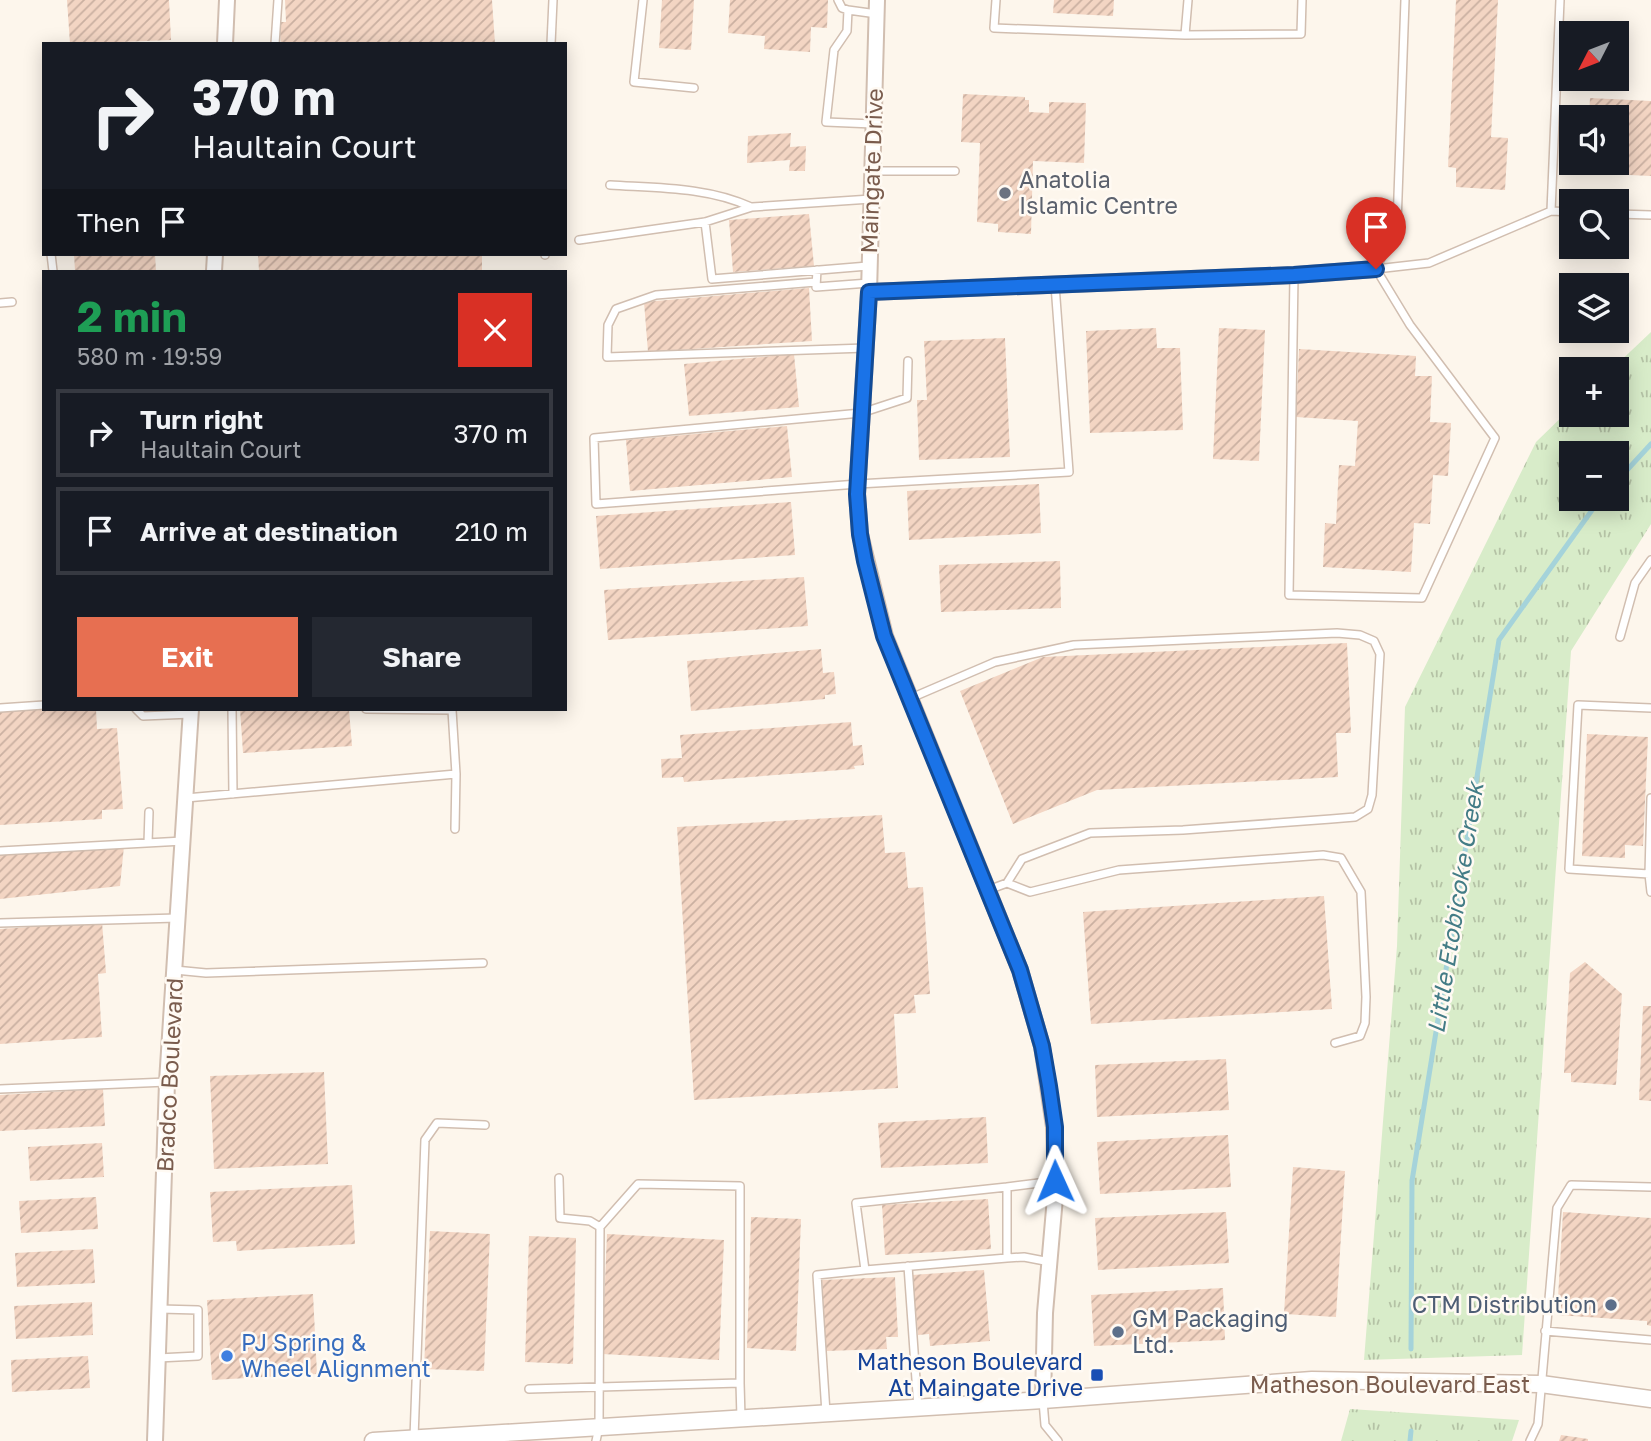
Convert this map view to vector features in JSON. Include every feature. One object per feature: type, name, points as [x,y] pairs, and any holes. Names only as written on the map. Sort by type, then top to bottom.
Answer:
[{"type":"street","points":[[225,42],[227,0]]},
{"type":"street","name":"Maingate Drive","points":[[877,7],[869,288],[858,484],[860,534],[884,636],[1020,970],[1042,1046],[1055,1127],[1055,1181],[1045,1313],[1043,1400]]},
{"type":"street","points":[[869,288],[1055,284],[1294,275],[1376,269]]},
{"type":"street","name":"Bradco Boulevard","points":[[155,1441],[167,1082],[191,711]]},
{"type":"street","name":"Matheson Boulevard East","points":[[373,1441],[598,1434],[741,1419],[1312,1380],[1541,1384],[1651,1399]]},
{"type":"lane","points":[[275,42],[278,0]]},
{"type":"lane","points":[[551,42],[553,0]]},
{"type":"lane","points":[[643,0],[634,82],[694,88]]},
{"type":"lane","points":[[838,0],[842,8],[848,10],[877,7]]},
{"type":"lane","points":[[996,0],[995,28],[1185,34],[1301,34],[1302,0]]},
{"type":"lane","points":[[1185,34],[1188,0]]},
{"type":"lane","points":[[1376,269],[1397,224],[1405,0]]},
{"type":"lane","points":[[1551,212],[1560,0]]},
{"type":"lane","points":[[848,10],[847,32],[834,50],[826,122],[874,124]]},
{"type":"lane","points":[[873,171],[955,171]]},
{"type":"lane","points":[[610,186],[688,190],[734,199],[752,207]]},
{"type":"lane","points":[[579,240],[705,222],[752,207],[871,199]]},
{"type":"lane","points":[[1376,269],[1429,263],[1551,212],[1559,212]]},
{"type":"lane","points":[[1629,214],[1651,215]]},
{"type":"lane","points":[[705,222],[712,279],[868,266]]},
{"type":"lane","points":[[1294,275],[1289,595],[1422,598],[1495,438],[1410,325],[1376,269]]},
{"type":"lane","points":[[817,270],[816,287],[869,288]]},
{"type":"lane","points":[[816,282],[656,295],[616,309],[608,325],[607,358],[866,348]]},
{"type":"lane","points":[[908,361],[907,398],[861,413],[594,438],[596,505],[858,484],[1069,472],[1055,284]]},
{"type":"lane","points":[[0,303],[12,302]]},
{"type":"lane","points":[[1620,637],[1635,583],[1651,560]]},
{"type":"lane","points":[[911,698],[995,662],[1074,645],[1337,633],[1360,635],[1374,641],[1380,654],[1372,795],[1368,809],[1355,817],[1183,830],[1090,833],[1022,859],[1007,883],[988,890]]},
{"type":"lane","points":[[0,708],[42,705]]},
{"type":"lane","points":[[1649,874],[1569,869],[1578,705],[1651,708]]},
{"type":"lane","points":[[138,711],[143,716],[191,711]]},
{"type":"lane","points":[[232,711],[233,794]]},
{"type":"lane","points":[[452,711],[456,774],[454,829]]},
{"type":"lane","points":[[186,798],[456,774]]},
{"type":"lane","points":[[1651,798],[1651,892]]},
{"type":"lane","points":[[148,843],[149,812]]},
{"type":"lane","points":[[0,850],[183,841]]},
{"type":"lane","points":[[0,845],[10,850]]},
{"type":"lane","points":[[1007,883],[1030,892],[1119,870],[1323,855],[1342,858],[1361,892],[1366,997],[1365,1023],[1360,1036],[1335,1043]]},
{"type":"lane","points":[[0,923],[178,918]]},
{"type":"lane","points":[[176,970],[206,973],[483,963]]},
{"type":"lane","points":[[0,1089],[167,1082]]},
{"type":"lane","points":[[414,1438],[425,1140],[437,1123],[485,1125]]},
{"type":"lane","points":[[559,1178],[560,1218],[590,1221],[600,1227]]},
{"type":"lane","points":[[864,1270],[856,1203],[1055,1181]]},
{"type":"lane","points":[[598,1434],[600,1227],[638,1184],[740,1186],[741,1419]]},
{"type":"lane","points":[[1530,1441],[1538,1424],[1557,1208],[1571,1185],[1651,1187]]},
{"type":"lane","points":[[1007,1187],[1007,1258]]},
{"type":"lane","points":[[826,1413],[817,1275],[1024,1257],[1050,1262]]},
{"type":"lane","points":[[908,1266],[918,1408]]},
{"type":"lane","points":[[158,1358],[198,1356],[198,1310],[159,1309]]},
{"type":"lane","points":[[1545,1331],[1651,1340]]},
{"type":"lane","points":[[529,1389],[740,1383]]},
{"type":"lane","points":[[1043,1400],[1045,1425],[1058,1441]]},
{"type":"green space","points":[[1651,332],[1651,524],[1571,651],[1522,1355],[1364,1360],[1397,946],[1405,707],[1536,442],[1559,420],[1559,427],[1629,427],[1629,357],[1625,357]]},
{"type":"green space","points":[[1350,1409],[1519,1420],[1512,1441],[1341,1441]]},
{"type":"building","points":[[67,0],[169,0],[171,40],[70,42]]},
{"type":"building","points":[[285,0],[492,0],[495,42],[281,42],[279,22],[286,22]]},
{"type":"building","points":[[662,0],[694,0],[691,50],[659,48]]},
{"type":"building","points":[[730,0],[828,0],[827,28],[811,27],[810,52],[764,49],[765,36],[728,33]]},
{"type":"building","points":[[1054,0],[1114,0],[1113,16],[1053,13]]},
{"type":"building","points":[[1456,0],[1498,0],[1491,137],[1508,138],[1505,190],[1456,187],[1456,168],[1448,167]]},
{"type":"building","name":"Anatolia Islamic Centre","points":[[963,94],[1025,97],[1025,100],[1029,100],[1029,112],[1049,113],[1049,102],[1086,103],[1084,163],[1033,161],[1031,234],[998,232],[998,224],[977,222],[980,143],[961,142]]},
{"type":"building","points":[[1590,98],[1651,101],[1651,176],[1629,175],[1629,105],[1590,105]]},
{"type":"building","points":[[791,133],[790,147],[806,146],[805,171],[789,171],[790,160],[747,163],[748,136]]},
{"type":"building","points":[[809,214],[814,266],[733,272],[729,220]]},
{"type":"building","points":[[74,256],[155,256],[156,270],[75,270]]},
{"type":"building","points":[[258,256],[482,256],[482,270],[259,270]]},
{"type":"building","points":[[809,288],[812,341],[648,352],[644,302]]},
{"type":"building","points":[[1156,328],[1157,348],[1180,348],[1183,430],[1090,433],[1086,331]]},
{"type":"building","points":[[1219,328],[1265,330],[1259,461],[1213,459]]},
{"type":"building","points":[[1005,338],[1010,457],[919,460],[917,400],[927,400],[924,341]]},
{"type":"building","points":[[1299,349],[1416,356],[1415,376],[1432,376],[1430,422],[1451,423],[1448,476],[1433,475],[1430,524],[1414,523],[1411,572],[1323,567],[1325,523],[1336,524],[1339,465],[1355,466],[1358,421],[1296,417]]},
{"type":"building","points":[[794,354],[799,407],[689,416],[684,364]]},
{"type":"building","points":[[787,426],[792,477],[630,491],[626,440]]},
{"type":"building","points":[[1039,484],[1041,533],[909,540],[907,491]]},
{"type":"building","points":[[791,502],[795,555],[600,569],[596,516]]},
{"type":"building","points":[[1060,561],[1061,608],[941,612],[939,565]]},
{"type":"building","points":[[804,577],[808,626],[608,640],[604,590]]},
{"type":"building","points":[[1347,643],[1351,733],[1336,733],[1338,777],[1097,790],[1013,824],[960,691],[1043,657]]},
{"type":"building","points":[[821,649],[823,673],[834,672],[836,694],[825,695],[825,699],[691,711],[687,661]]},
{"type":"building","points":[[42,708],[42,711],[96,711],[97,729],[117,728],[123,809],[102,810],[102,819],[0,825],[0,711]]},
{"type":"building","points":[[240,711],[349,711],[352,746],[243,753]]},
{"type":"building","points":[[851,722],[853,746],[862,745],[864,765],[854,766],[855,769],[684,782],[683,777],[662,778],[661,759],[682,758],[680,735]]},
{"type":"building","points":[[1587,734],[1648,737],[1643,846],[1625,845],[1625,858],[1582,856]]},
{"type":"building","points":[[882,815],[885,853],[905,852],[908,888],[923,887],[930,994],[914,995],[916,1013],[894,1014],[898,1088],[694,1100],[677,827]]},
{"type":"building","points":[[124,846],[120,886],[0,899],[0,853]]},
{"type":"building","points":[[1324,896],[1332,1009],[1091,1024],[1083,912]]},
{"type":"building","points":[[102,922],[106,973],[98,974],[102,1037],[0,1044],[0,929]]},
{"type":"building","points":[[1585,962],[1622,994],[1616,1085],[1571,1082],[1571,1073],[1564,1073],[1570,973]]},
{"type":"building","points":[[1643,1006],[1651,1006],[1651,1101],[1639,1100]]},
{"type":"building","points":[[1226,1059],[1229,1110],[1097,1117],[1095,1065]]},
{"type":"building","points":[[324,1072],[328,1164],[214,1169],[210,1076]]},
{"type":"building","points":[[103,1089],[105,1126],[0,1131],[0,1095]]},
{"type":"building","points":[[986,1117],[988,1163],[881,1168],[878,1123]]},
{"type":"building","points":[[1228,1135],[1231,1187],[1100,1194],[1097,1142]]},
{"type":"building","points":[[102,1143],[104,1177],[30,1181],[28,1147]]},
{"type":"building","points":[[1293,1167],[1345,1171],[1336,1317],[1284,1314]]},
{"type":"building","points":[[352,1185],[355,1244],[237,1251],[236,1241],[213,1242],[210,1192]]},
{"type":"building","points":[[96,1197],[98,1229],[21,1233],[19,1201]]},
{"type":"building","points":[[988,1199],[991,1249],[885,1255],[882,1205]]},
{"type":"building","points":[[1226,1212],[1229,1263],[1098,1270],[1095,1218]]},
{"type":"building","points":[[1563,1212],[1651,1218],[1651,1326],[1647,1325],[1647,1321],[1557,1315]]},
{"type":"building","points":[[751,1217],[801,1219],[796,1351],[747,1348]]},
{"type":"building","points":[[430,1231],[490,1234],[484,1371],[424,1369]]},
{"type":"building","points":[[607,1234],[724,1240],[719,1360],[602,1354]]},
{"type":"building","points":[[529,1236],[576,1238],[573,1364],[525,1362]]},
{"type":"building","points":[[93,1249],[95,1283],[17,1287],[15,1253]]},
{"type":"building","points":[[984,1270],[990,1341],[930,1346],[929,1334],[918,1335],[912,1275]]},
{"type":"building","points":[[895,1277],[898,1337],[886,1337],[887,1349],[826,1351],[822,1280]]},
{"type":"building","points":[[1223,1288],[1225,1340],[1094,1346],[1091,1295]]},
{"type":"building","points":[[313,1294],[317,1374],[212,1380],[207,1300]]},
{"type":"building","points":[[92,1302],[93,1335],[16,1339],[14,1306]]},
{"type":"building","points":[[88,1356],[90,1388],[12,1392],[11,1360]]},
{"type":"building","points":[[1561,1435],[1588,1439],[1588,1441],[1559,1441]]},
{"type":"waterway","name":"Little Etobicoke Creek","points":[[1629,468],[1651,444]]},
{"type":"waterway","name":"Little Etobicoke Creek","points":[[1411,1349],[1412,1181],[1499,640],[1591,511]]},
{"type":"waterway","name":"Little Etobicoke Creek","points":[[1410,1441],[1411,1431]]},
{"type":"place","name":"Anatolia Islamic Centre","points":[[1005,193]]},
{"type":"place","name":"CTM Distribution","points":[[1611,1305]]},
{"type":"place","name":"GM Packaging Ltd.","points":[[1118,1332]]},
{"type":"place","name":"PJ Spring & Wheel Alignment","points":[[227,1356]]},
{"type":"place","name":"Matheson Boulevard At Maingate Drive","points":[[1097,1375]]},
{"type":"route","points":[[1055,1181],[1055,1127],[1049,1086],[1042,1046],[1020,970],[884,636],[865,561],[857,494],[869,292],[1294,275],[1376,269]]}]
